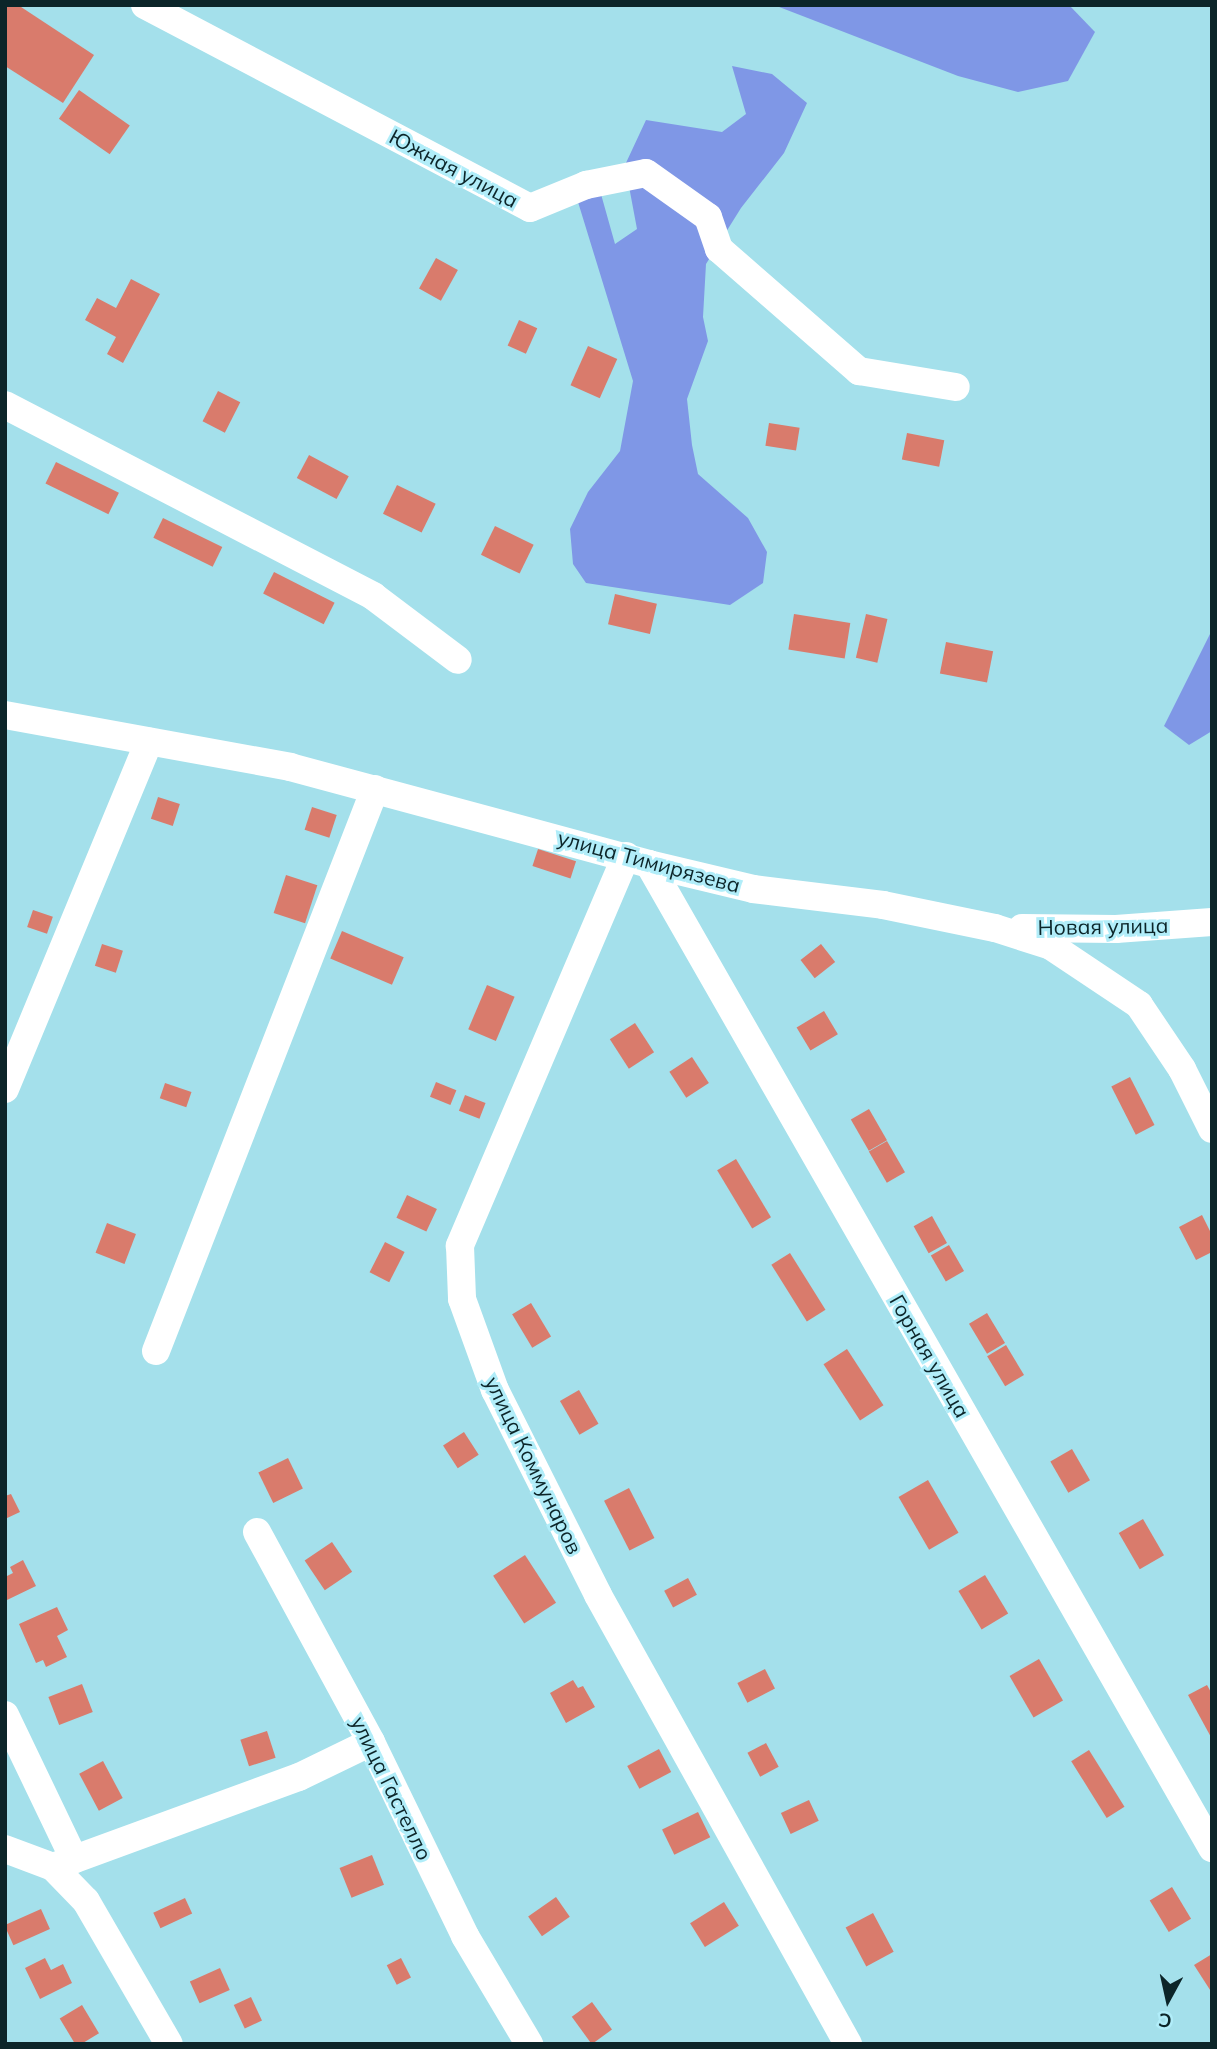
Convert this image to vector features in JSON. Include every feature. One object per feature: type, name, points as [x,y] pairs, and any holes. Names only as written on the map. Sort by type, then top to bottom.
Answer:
[{"type":"street","name":"Южная улица","points":[[145,5],[530,208],[586,185],[646,173],[708,217],[719,249],[859,371],[956,387]]},
{"type":"street","points":[[5,405],[373,596],[458,660]]},
{"type":"street","name":"улица Тимирязева","points":[[5,715],[290,766],[753,889],[883,905],[995,928],[1051,947],[1139,1005],[1182,1069],[1212,1129]]},
{"type":"street","points":[[5,1089],[149,742]]},
{"type":"street","points":[[156,1351],[375,789]]},
{"type":"street","name":"Горная улица","points":[[638,860],[1212,1848]]},
{"type":"street","name":"улица Коммунаров","points":[[638,860],[460,1247],[463,1298],[495,1390],[598,1595],[848,2044]]},
{"type":"street","name":"Новая улица","points":[[995,928],[1116,929],[1212,922]]},
{"type":"street","name":"улица Гастелло","points":[[257,1532],[371,1742],[464,1936],[529,2044]]},
{"type":"street","points":[[5,1715],[64,1863],[169,2044]]},
{"type":"street","points":[[5,1849],[64,1863],[299,1777],[371,1742]]},
{"type":"shaded area","points":[[774,5],[1069,5],[1095,32],[1068,81],[1018,92],[958,76]]},
{"type":"shaded area","points":[[732,66],[772,74],[807,103],[784,153],[741,208],[706,264],[703,317],[708,341],[687,399],[698,474],[748,518],[767,552],[763,583],[730,605],[586,583],[573,564],[570,529],[588,492],[620,451],[633,381],[578,202],[599,187],[615,244],[637,229],[625,165],[646,120],[722,132],[746,114]]},
{"type":"shaded area","points":[[1212,630],[1212,731],[1189,745],[1164,726]]},
{"type":"building","points":[[5,5],[18,5],[94,55],[63,103],[5,66]]},
{"type":"building","points":[[79,90],[130,126],[110,154],[59,119]]},
{"type":"building","points":[[436,258],[458,270],[441,301],[419,289]]},
{"type":"building","points":[[131,279],[160,294],[123,363],[107,354],[116,337],[85,320],[97,298],[116,308]]},
{"type":"building","points":[[519,320],[537,328],[526,354],[508,346]]},
{"type":"building","points":[[588,346],[617,359],[600,398],[571,385]]},
{"type":"building","points":[[218,391],[240,402],[225,433],[203,421]]},
{"type":"building","points":[[769,423],[800,428],[796,451],[765,446]]},
{"type":"building","points":[[907,433],[944,440],[939,467],[902,460]]},
{"type":"building","points":[[309,455],[349,476],[337,499],[297,478]]},
{"type":"building","points":[[56,462],[119,493],[108,514],[45,484]]},
{"type":"building","points":[[397,485],[436,504],[422,533],[383,514]]},
{"type":"building","points":[[163,518],[222,547],[213,567],[153,538]]},
{"type":"building","points":[[495,526],[534,545],[520,574],[481,555]]},
{"type":"building","points":[[274,572],[335,603],[324,624],[263,593]]},
{"type":"building","points":[[615,594],[657,604],[650,634],[608,624]]},
{"type":"building","points":[[794,614],[850,623],[845,658],[788,650]]},
{"type":"building","points":[[866,614],[887,619],[877,663],[856,658]]},
{"type":"building","points":[[946,642],[993,651],[987,683],[940,673]]},
{"type":"building","points":[[158,797],[180,804],[173,826],[151,819]]},
{"type":"building","points":[[312,807],[337,815],[329,838],[305,830]]},
{"type":"building","points":[[538,849],[576,861],[570,878],[532,866]]},
{"type":"building","points":[[286,875],[317,885],[305,923],[274,913]]},
{"type":"building","points":[[33,910],[53,917],[47,934],[27,927]]},
{"type":"building","points":[[342,931],[404,957],[392,985],[330,959]]},
{"type":"building","points":[[102,944],[123,951],[116,973],[95,966]]},
{"type":"building","points":[[821,944],[835,962],[815,978],[801,960]]},
{"type":"building","points":[[487,985],[515,997],[496,1041],[468,1029]]},
{"type":"building","points":[[824,1011],[838,1034],[810,1051],[797,1027]]},
{"type":"building","points":[[635,1023],[654,1052],[629,1069],[610,1039]]},
{"type":"building","points":[[692,1057],[709,1083],[686,1098],[669,1072]]},
{"type":"building","points":[[1130,1077],[1155,1125],[1136,1135],[1111,1087]]},
{"type":"building","points":[[436,1082],[456,1090],[450,1105],[430,1097]]},
{"type":"building","points":[[165,1083],[191,1092],[186,1107],[160,1098]]},
{"type":"building","points":[[465,1095],[486,1103],[479,1119],[459,1111]]},
{"type":"building","points":[[869,1109],[887,1140],[869,1151],[851,1120]]},
{"type":"building","points":[[887,1141],[905,1172],[887,1183],[869,1152]]},
{"type":"building","points":[[736,1159],[771,1217],[752,1229],[717,1170]]},
{"type":"building","points":[[407,1195],[437,1209],[426,1232],[396,1218]]},
{"type":"building","points":[[1202,1215],[1212,1235],[1212,1252],[1196,1260],[1179,1227]]},
{"type":"building","points":[[932,1216],[947,1243],[929,1253],[914,1226]]},
{"type":"building","points":[[107,1223],[136,1234],[124,1264],[96,1253]]},
{"type":"building","points":[[385,1242],[405,1252],[389,1282],[370,1272]]},
{"type":"building","points":[[949,1245],[964,1271],[946,1281],[931,1256]]},
{"type":"building","points":[[790,1253],[826,1310],[807,1321],[771,1265]]},
{"type":"building","points":[[531,1303],[551,1336],[532,1348],[512,1314]]},
{"type":"building","points":[[987,1313],[1005,1343],[987,1354],[969,1324]]},
{"type":"building","points":[[1006,1345],[1024,1375],[1005,1386],[987,1356]]},
{"type":"building","points":[[847,1349],[883,1405],[860,1420],[824,1364]]},
{"type":"building","points":[[579,1390],[598,1424],[579,1435],[560,1401]]},
{"type":"building","points":[[464,1432],[479,1455],[458,1468],[443,1446]]},
{"type":"building","points":[[1072,1449],[1090,1480],[1068,1493],[1050,1462]]},
{"type":"building","points":[[288,1458],[303,1489],[273,1503],[258,1472]]},
{"type":"building","points":[[928,1480],[958,1533],[929,1550],[899,1497]]},
{"type":"building","points":[[629,1488],[654,1538],[629,1551],[604,1501]]},
{"type":"building","points":[[11,1494],[20,1512],[5,1519],[5,1496]]},
{"type":"building","points":[[1143,1519],[1164,1555],[1140,1569],[1119,1533]]},
{"type":"building","points":[[332,1542],[352,1572],[325,1590],[305,1560]]},
{"type":"building","points":[[525,1555],[556,1603],[524,1624],[493,1576]]},
{"type":"building","points":[[23,1560],[36,1586],[7,1600],[5,1577],[13,1573],[10,1567]]},
{"type":"building","points":[[985,1575],[1008,1614],[982,1630],[958,1591]]},
{"type":"building","points":[[688,1578],[697,1595],[673,1607],[664,1591]]},
{"type":"building","points":[[57,1607],[68,1630],[57,1636],[67,1657],[46,1667],[43,1660],[36,1663],[19,1624]]},
{"type":"building","points":[[1039,1659],[1063,1701],[1034,1718],[1010,1676]]},
{"type":"building","points":[[765,1669],[775,1689],[747,1703],[737,1683]]},
{"type":"building","points":[[573,1680],[578,1688],[583,1686],[595,1707],[566,1723],[550,1693]]},
{"type":"building","points":[[82,1684],[93,1712],[59,1725],[48,1697]]},
{"type":"building","points":[[1207,1685],[1212,1694],[1212,1739],[1188,1695]]},
{"type":"building","points":[[267,1731],[276,1758],[249,1766],[240,1740]]},
{"type":"building","points":[[766,1743],[779,1767],[760,1777],[747,1753]]},
{"type":"building","points":[[659,1749],[671,1772],[639,1789],[627,1766]]},
{"type":"building","points":[[1089,1750],[1125,1807],[1107,1818],[1071,1761]]},
{"type":"building","points":[[103,1761],[123,1798],[99,1811],[79,1774]]},
{"type":"building","points":[[809,1800],[819,1821],[791,1834],[781,1813]]},
{"type":"building","points":[[698,1812],[710,1837],[674,1855],[662,1830]]},
{"type":"building","points":[[372,1855],[384,1885],[352,1898],[340,1868]]},
{"type":"building","points":[[1172,1887],[1191,1919],[1169,1932],[1150,1900]]},
{"type":"building","points":[[556,1897],[570,1917],[542,1936],[528,1917]]},
{"type":"building","points":[[185,1898],[192,1913],[160,1928],[153,1913]]},
{"type":"building","points":[[724,1902],[739,1926],[705,1947],[690,1923]]},
{"type":"building","points":[[41,1909],[50,1929],[13,1945],[5,1925]]},
{"type":"building","points":[[873,1913],[894,1952],[866,1966],[846,1928]]},
{"type":"building","points":[[1212,1954],[1212,1993],[1194,1965]]},
{"type":"building","points":[[45,1958],[51,1970],[63,1964],[72,1983],[40,1999],[25,1968]]},
{"type":"building","points":[[401,1958],[411,1978],[397,1985],[387,1965]]},
{"type":"building","points":[[220,1968],[230,1990],[200,2003],[190,1981]]},
{"type":"building","points":[[251,1997],[262,2021],[245,2029],[234,2005]]},
{"type":"building","points":[[592,2002],[612,2030],[592,2044],[572,2017]]},
{"type":"building","points":[[82,2005],[99,2033],[81,2044],[75,2044],[60,2018]]}]
